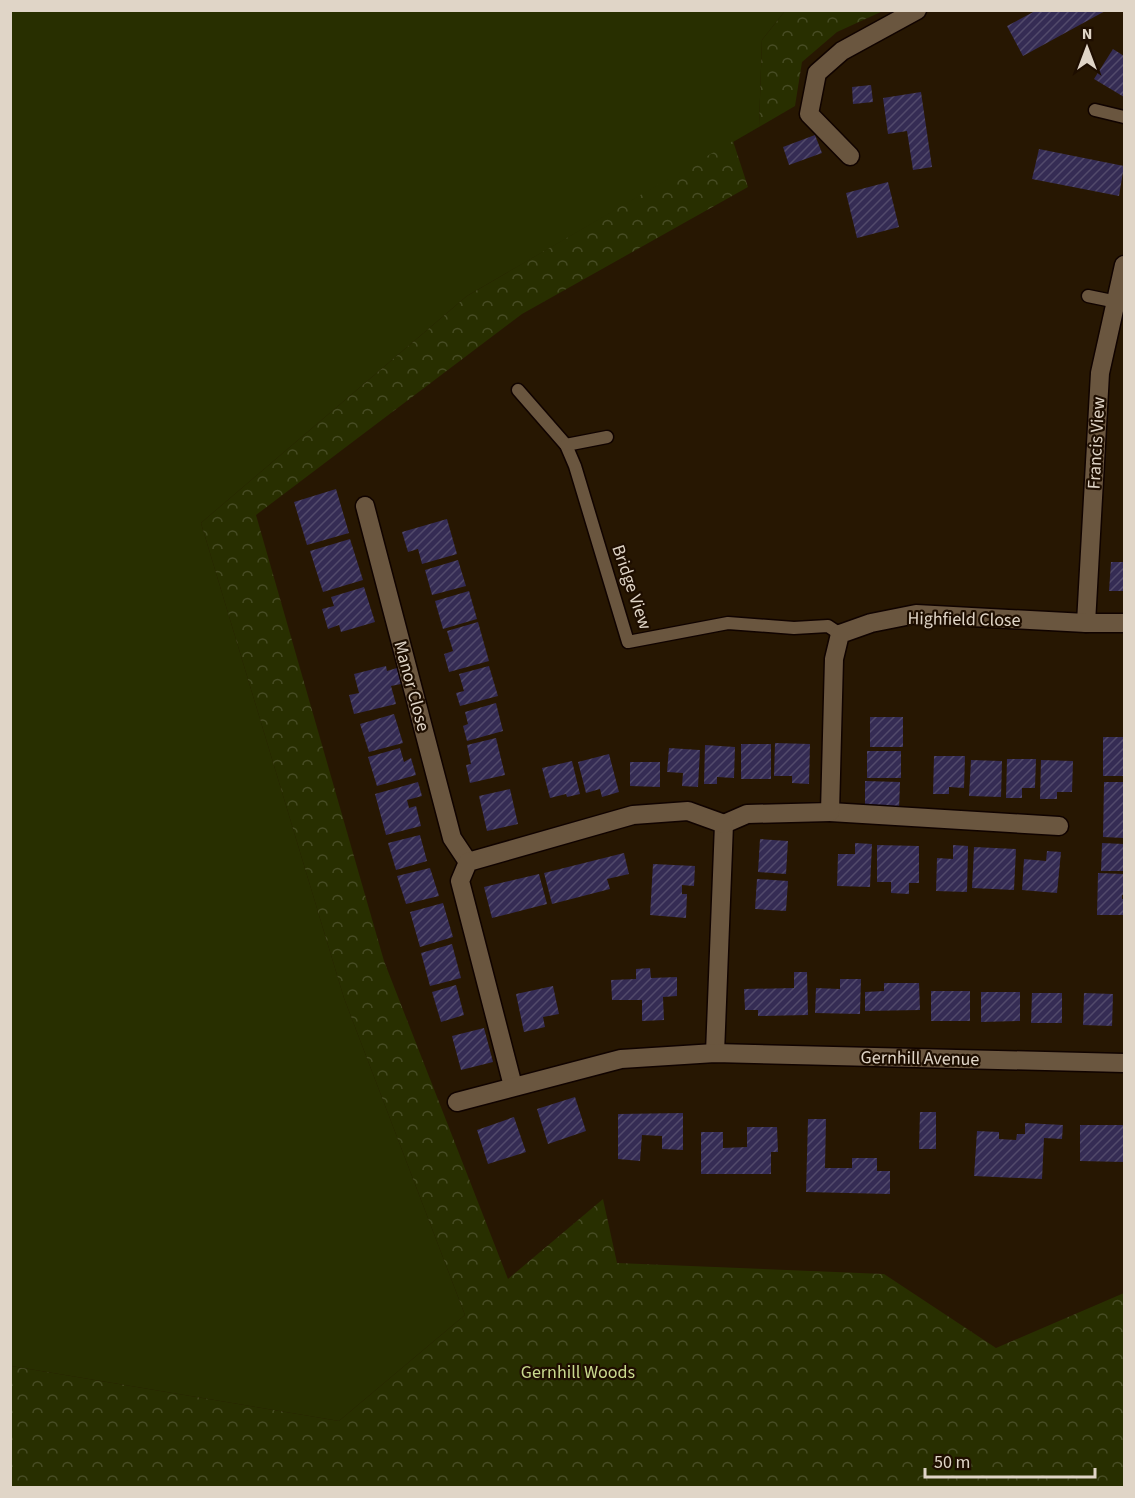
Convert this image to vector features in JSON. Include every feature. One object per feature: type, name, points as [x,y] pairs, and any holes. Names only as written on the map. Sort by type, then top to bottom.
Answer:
[{"type":"street","points":[[850,156],[809,114],[817,73],[843,51],[917,10]]},
{"type":"street","name":"Francis View","points":[[1086,623],[1100,373],[1125,264]]},
{"type":"street","name":"Manor Close","points":[[365,506],[452,838],[468,862]]},
{"type":"street","name":"Highfield Close","points":[[840,634],[871,623],[916,614],[1125,623]]},
{"type":"street","points":[[830,812],[834,659],[840,634]]},
{"type":"street","points":[[513,1086],[460,881],[468,862],[633,815],[688,811],[723,824],[747,814],[830,812],[1059,826]]},
{"type":"street","points":[[715,1053],[723,824]]},
{"type":"street","name":"Gernhill Avenue","points":[[457,1102],[621,1059],[715,1053],[1125,1063]]},
{"type":"lane","points":[[1095,110],[1125,117]]},
{"type":"lane","points":[[1088,296],[1117,302]]},
{"type":"lane","name":"Bridge View","points":[[518,390],[566,445],[575,466],[628,642],[728,623],[794,628],[828,626],[840,634]]},
{"type":"lane","points":[[566,445],[608,437]]},
{"type":"green space","points":[[10,11],[785,11],[762,40],[759,127],[467,296],[201,523],[344,998],[465,1315],[339,1421],[11,1366]]},
{"type":"green space","points":[[785,11],[883,11],[837,32],[802,62],[795,106],[759,127],[762,40]]},
{"type":"green space","name":"Gernhill Woods","points":[[733,141],[748,187],[522,314],[256,515],[384,961],[508,1279],[603,1199],[617,1263],[884,1274],[996,1348],[1124,1293],[1124,1487],[11,1487],[11,1366],[339,1421],[465,1315],[344,998],[201,523],[467,296]]},
{"type":"building","points":[[1037,10],[1107,10],[1023,56],[1007,26]]},
{"type":"building","points":[[1113,49],[1124,56],[1124,97],[1094,79]]},
{"type":"building","points":[[871,85],[873,102],[853,104],[852,87]]},
{"type":"building","points":[[921,92],[932,167],[913,170],[907,131],[888,134],[883,98]]},
{"type":"building","points":[[815,135],[822,153],[789,165],[783,147]]},
{"type":"building","points":[[1039,149],[1124,166],[1119,196],[1032,179]]},
{"type":"building","points":[[888,182],[899,227],[857,238],[846,193]]},
{"type":"building","points":[[336,489],[349,533],[307,545],[294,502]]},
{"type":"building","points":[[447,519],[457,554],[422,564],[418,549],[408,552],[402,532]]},
{"type":"building","points":[[350,539],[363,580],[323,592],[310,551]]},
{"type":"building","points":[[458,560],[466,586],[432,595],[425,570]]},
{"type":"building","points":[[1111,562],[1124,562],[1124,591],[1109,591]]},
{"type":"building","points":[[364,587],[375,622],[341,632],[339,625],[328,629],[322,609],[334,606],[331,597]]},
{"type":"building","points":[[469,591],[477,619],[443,629],[435,601]]},
{"type":"building","points":[[478,622],[489,661],[449,672],[444,654],[453,651],[447,631]]},
{"type":"building","points":[[386,666],[387,671],[397,668],[401,684],[391,686],[396,704],[354,714],[349,695],[359,693],[354,674]]},
{"type":"building","points":[[489,666],[498,696],[460,706],[456,693],[464,691],[459,674]]},
{"type":"building","points":[[496,703],[503,731],[467,741],[463,726],[468,724],[465,712]]},
{"type":"building","points":[[394,714],[403,743],[369,752],[360,724]]},
{"type":"building","points":[[870,717],[903,717],[903,747],[870,747]]},
{"type":"building","points":[[1103,737],[1124,737],[1124,776],[1103,776]]},
{"type":"building","points":[[496,738],[505,775],[470,783],[466,765],[471,764],[467,745]]},
{"type":"building","points":[[775,743],[810,744],[809,784],[792,783],[792,776],[774,776]]},
{"type":"building","points":[[741,744],[771,744],[771,779],[741,779]]},
{"type":"building","points":[[705,745],[735,747],[734,778],[717,777],[717,784],[704,784]]},
{"type":"building","points":[[400,748],[404,762],[411,758],[416,775],[377,786],[368,757]]},
{"type":"building","points":[[669,748],[700,750],[698,787],[682,786],[683,773],[667,772]]},
{"type":"building","points":[[867,751],[901,751],[901,778],[867,778]]},
{"type":"building","points":[[609,754],[619,792],[602,797],[600,789],[586,793],[578,762]]},
{"type":"building","points":[[934,756],[965,756],[964,788],[949,787],[949,794],[933,794]]},
{"type":"building","points":[[1007,759],[1036,759],[1035,788],[1022,788],[1022,798],[1006,798]]},
{"type":"building","points":[[971,760],[1002,761],[1001,797],[969,796]]},
{"type":"building","points":[[1041,760],[1073,761],[1072,792],[1057,792],[1057,799],[1040,799]]},
{"type":"building","points":[[572,761],[580,794],[567,797],[566,794],[550,798],[542,768]]},
{"type":"building","points":[[630,762],[660,762],[660,787],[630,786]]},
{"type":"building","points":[[865,781],[900,782],[899,811],[865,809]]},
{"type":"building","points":[[418,782],[422,796],[407,800],[409,808],[416,806],[421,826],[386,835],[375,794]]},
{"type":"building","points":[[1104,782],[1124,782],[1124,838],[1103,837]]},
{"type":"building","points":[[510,789],[518,824],[487,831],[479,796]]},
{"type":"building","points":[[420,835],[427,861],[396,870],[388,843]]},
{"type":"building","points":[[760,839],[788,841],[786,874],[758,872]]},
{"type":"building","points":[[855,843],[872,844],[870,887],[837,886],[838,854],[855,854]]},
{"type":"building","points":[[1102,843],[1124,844],[1124,871],[1101,871]]},
{"type":"building","points":[[877,845],[919,846],[919,883],[909,883],[909,894],[891,893],[891,882],[877,882]]},
{"type":"building","points":[[953,845],[968,846],[967,892],[936,891],[937,858],[953,859]]},
{"type":"building","points":[[974,847],[1016,849],[1014,890],[972,888]]},
{"type":"building","points":[[1047,851],[1061,852],[1057,893],[1022,890],[1024,859],[1046,861]]},
{"type":"building","points":[[624,853],[629,874],[607,879],[610,889],[552,904],[544,873]]},
{"type":"building","points":[[653,864],[695,866],[694,886],[682,885],[682,894],[687,894],[686,918],[650,915]]},
{"type":"building","points":[[430,868],[439,896],[406,904],[397,876]]},
{"type":"building","points":[[1098,873],[1124,874],[1122,899],[1124,899],[1124,915],[1097,915]]},
{"type":"building","points":[[539,874],[547,904],[492,918],[484,887]]},
{"type":"building","points":[[757,879],[788,881],[786,911],[755,909]]},
{"type":"building","points":[[443,903],[453,937],[420,947],[410,912]]},
{"type":"building","points":[[452,944],[461,978],[430,986],[421,953]]},
{"type":"building","points":[[650,968],[651,978],[677,977],[677,996],[663,997],[664,1020],[642,1021],[642,1000],[612,1000],[611,980],[636,979],[636,969]]},
{"type":"building","points":[[794,972],[807,972],[808,1015],[758,1016],[758,1010],[745,1010],[744,989],[794,988]]},
{"type":"building","points":[[840,979],[861,979],[860,1014],[815,1013],[816,988],[840,989]]},
{"type":"building","points":[[884,983],[919,983],[920,1010],[865,1011],[865,992],[884,991]]},
{"type":"building","points":[[456,985],[464,1015],[441,1022],[432,992]]},
{"type":"building","points":[[553,986],[559,1014],[543,1017],[545,1027],[524,1032],[516,994]]},
{"type":"building","points":[[931,991],[970,991],[970,1021],[931,1021]]},
{"type":"building","points":[[981,992],[1020,992],[1020,1021],[981,1022]]},
{"type":"building","points":[[1032,993],[1062,993],[1062,1023],[1031,1023]]},
{"type":"building","points":[[1084,993],[1113,994],[1112,1026],[1083,1025]]},
{"type":"building","points":[[484,1028],[493,1062],[461,1070],[452,1036]]},
{"type":"building","points":[[575,1097],[586,1131],[548,1144],[537,1109]]},
{"type":"building","points":[[920,1112],[936,1112],[936,1149],[919,1149]]},
{"type":"building","points":[[683,1113],[683,1150],[662,1149],[662,1136],[642,1135],[640,1161],[618,1159],[618,1114]]},
{"type":"building","points":[[514,1117],[526,1152],[488,1164],[477,1130]]},
{"type":"building","points":[[808,1119],[826,1119],[825,1168],[852,1168],[852,1158],[877,1158],[877,1171],[890,1171],[890,1194],[806,1192]]},
{"type":"building","points":[[1025,1123],[1063,1125],[1062,1139],[1044,1138],[1042,1179],[974,1176],[977,1131],[999,1132],[999,1139],[1016,1140],[1017,1134],[1025,1134]]},
{"type":"building","points":[[1080,1125],[1124,1125],[1124,1162],[1080,1161]]},
{"type":"building","points":[[747,1127],[777,1127],[778,1152],[771,1152],[771,1174],[701,1174],[701,1132],[723,1132],[723,1148],[747,1147]]}]
